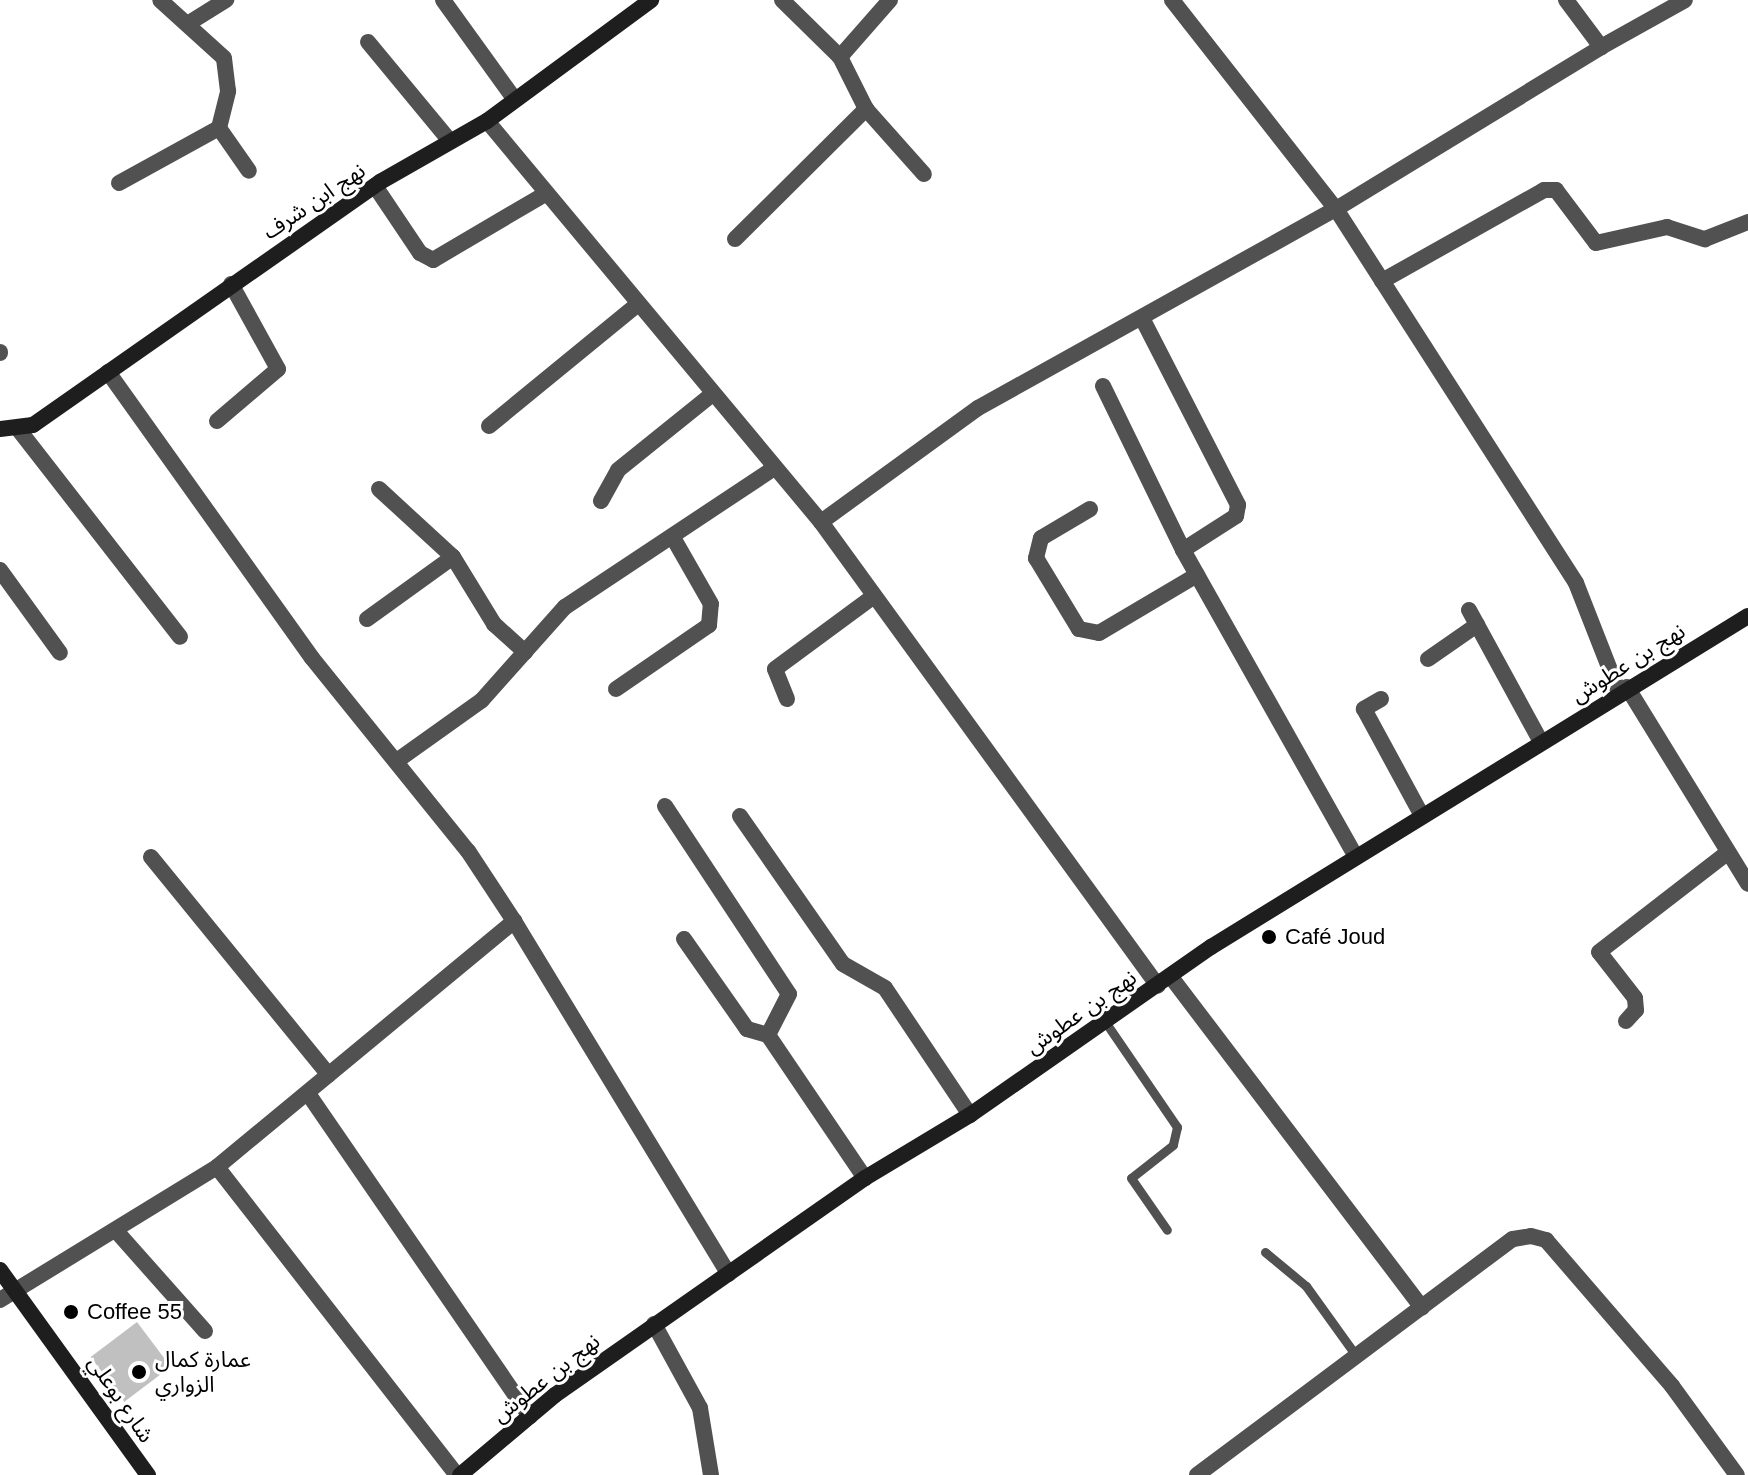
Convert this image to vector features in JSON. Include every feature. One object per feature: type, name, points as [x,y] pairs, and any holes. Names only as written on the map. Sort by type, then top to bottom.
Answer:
[{"type":"street","points":[[160,0],[189,23],[229,67],[219,128],[249,171]]},
{"type":"street","points":[[189,23],[226,0]]},
{"type":"street","points":[[443,0],[515,100]]},
{"type":"street","name":"نهج ابن شرف","points":[[19,430],[108,372],[375,186],[487,121],[651,0]]},
{"type":"street","points":[[782,0],[840,57],[866,109],[924,174]]},
{"type":"street","points":[[840,57],[890,0]]},
{"type":"street","points":[[1172,0],[1336,209],[1576,583],[1623,690],[1748,884]]},
{"type":"street","points":[[1566,0],[1601,47]]},
{"type":"street","points":[[821,522],[978,408],[1143,320],[1336,209],[1601,47],[1685,0]]},
{"type":"street","points":[[368,42],[450,141]]},
{"type":"street","points":[[735,239],[866,109]]},
{"type":"street","points":[[487,121],[710,396],[821,522],[1164,981],[1422,1308]]},
{"type":"street","points":[[119,183],[219,128]]},
{"type":"street","points":[[375,186],[420,253],[433,260],[545,194]]},
{"type":"street","points":[[1382,281],[1544,190],[1556,190],[1596,243],[1667,227],[1705,239],[1748,222]]},
{"type":"street","points":[[217,421],[278,369],[231,284]]},
{"type":"street","points":[[489,426],[637,305]]},
{"type":"street","points":[[1143,320],[1238,505],[1236,516],[1183,550]]},
{"type":"street","points":[[108,372],[312,658],[398,760],[514,921],[729,1274]]},
{"type":"street","points":[[1103,386],[1183,550],[1356,857]]},
{"type":"street","points":[[601,501],[618,470],[710,396]]},
{"type":"street","points":[[0,429],[19,430],[180,637]]},
{"type":"street","points":[[398,760],[482,700],[565,607],[774,468]]},
{"type":"street","points":[[379,489],[453,557],[494,624],[525,652]]},
{"type":"street","points":[[1090,509],[1041,538],[1036,558],[1079,629],[1099,633],[1197,575]]},
{"type":"street","points":[[616,689],[709,625],[711,604],[672,536]]},
{"type":"street","points":[[367,619],[453,557]]},
{"type":"street","points":[[0,570],[60,653]]},
{"type":"street","points":[[787,699],[775,669],[874,596]]},
{"type":"street","name":"نهج بن عطوش","points":[[459,1475],[530,1416],[654,1324],[865,1178],[970,1115],[1164,981],[1356,857],[1623,690],[1748,616]]},
{"type":"street","points":[[1428,659],[1473,618],[1541,742]]},
{"type":"street","points":[[1381,699],[1364,709],[1422,816]]},
{"type":"street","points":[[665,806],[789,994],[768,1035]]},
{"type":"street","points":[[740,816],[843,964],[885,988],[970,1115]]},
{"type":"street","points":[[1626,1021],[1636,1010],[1635,998],[1599,952],[1727,853]]},
{"type":"street","points":[[151,857],[329,1075]]},
{"type":"street","points":[[0,1300],[118,1233],[217,1167],[309,1095],[514,921]]},
{"type":"street","points":[[684,939],[747,1029],[768,1035],[865,1178]]},
{"type":"street","points":[[309,1095],[530,1416]]},
{"type":"street","points":[[217,1167],[459,1475]]},
{"type":"street","points":[[118,1233],[205,1331]]},
{"type":"street","points":[[1197,1475],[1513,1239],[1546,1240],[1672,1386],[1729,1472]]},
{"type":"street","name":"شارع بوعلي","points":[[0,1270],[19,1290],[148,1475]]},
{"type":"street","points":[[654,1324],[700,1408],[711,1475]]},
{"type":"lane","points":[[1106,1023],[1177,1127],[1173,1145],[1131,1178],[1167,1230]]},
{"type":"lane","points":[[1265,1252],[1306,1286],[1357,1357]]},
{"type":"building","points":[[137,1322],[171,1367],[124,1402],[91,1357]]},
{"type":"place","name":"Café Joud","points":[[1269,937]]},
{"type":"place","name":"Coffee 55","points":[[71,1312]]},
{"type":"place","name":"عمارة كمال الزواري","points":[[139,1372]]}]
